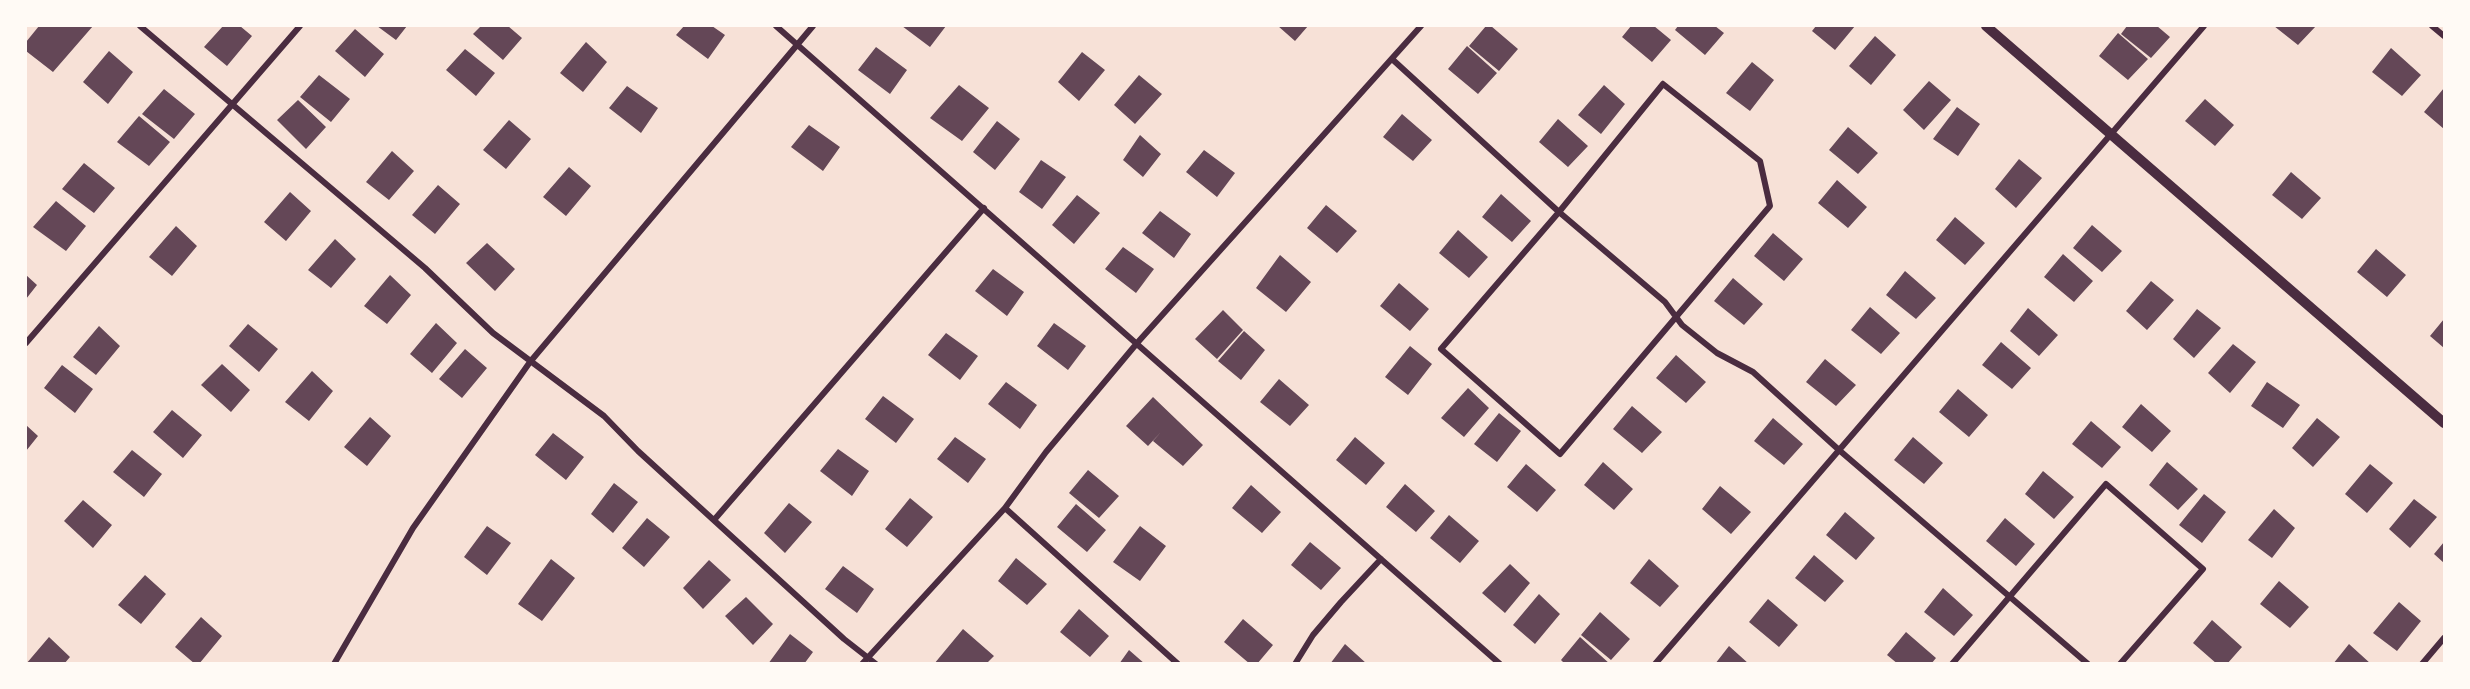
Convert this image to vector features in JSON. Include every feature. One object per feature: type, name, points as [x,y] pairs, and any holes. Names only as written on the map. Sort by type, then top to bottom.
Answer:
[{"type":"street","points":[[140,26],[230,105],[425,268],[493,333],[604,416],[714,520],[876,663]]},
{"type":"street","points":[[26,343],[300,26]]},
{"type":"street","points":[[776,26],[1138,342],[1381,560],[1500,663]]},
{"type":"street","points":[[334,663],[412,528],[530,362],[813,26]]},
{"type":"street","points":[[862,663],[1005,508],[1046,452],[1138,342],[1421,26]]},
{"type":"street","points":[[1986,26],[2445,423]]},
{"type":"street","points":[[1654,663],[2204,26]]},
{"type":"street","points":[[2432,26],[2445,36]]},
{"type":"street","points":[[1392,59],[1559,212],[1665,302],[1676,317],[1717,353],[1753,372],[1839,450],[2088,663]]},
{"type":"street","points":[[1663,84],[1760,161],[1770,206],[1560,454],[1440,349],[1559,212],[1663,84]]},
{"type":"street","points":[[714,520],[984,208]]},
{"type":"street","points":[[1952,663],[2106,484],[2203,569],[2120,663]]},
{"type":"street","points":[[1005,508],[1178,663]]},
{"type":"street","points":[[1295,663],[1313,635],[1381,560]]},
{"type":"street","points":[[2422,663],[2445,638]]},
{"type":"building","points":[[39,26],[93,26],[53,72],[26,51],[26,42]]},
{"type":"building","points":[[223,26],[240,26],[252,36],[227,66],[204,47]]},
{"type":"building","points":[[377,26],[407,26],[396,40]]},
{"type":"building","points":[[481,26],[508,26],[522,38],[503,60],[473,34]]},
{"type":"building","points":[[684,26],[712,26],[725,35],[708,59],[676,35]]},
{"type":"building","points":[[902,26],[946,26],[930,47]]},
{"type":"building","points":[[1278,26],[1308,26],[1295,41]]},
{"type":"building","points":[[1486,26],[1491,26],[1518,49],[1499,71],[1469,46]]},
{"type":"building","points":[[1631,26],[1654,26],[1671,40],[1652,62],[1622,37]]},
{"type":"building","points":[[1678,26],[1715,26],[1724,33],[1705,55],[1675,30]]},
{"type":"building","points":[[1816,26],[1855,26],[1835,50],[1812,31]]},
{"type":"building","points":[[2127,26],[2157,26],[2170,37],[2151,58],[2121,34]]},
{"type":"building","points":[[2274,26],[2316,26],[2298,45]]},
{"type":"building","points":[[355,29],[384,54],[365,77],[335,51]]},
{"type":"building","points":[[2118,33],[2148,59],[2128,80],[2099,56]]},
{"type":"building","points":[[1875,36],[1896,55],[1871,85],[1849,66]]},
{"type":"building","points":[[586,42],[607,62],[583,92],[560,73]]},
{"type":"building","points":[[1467,46],[1497,73],[1478,94],[1448,69]]},
{"type":"building","points":[[876,47],[907,70],[890,94],[858,70]]},
{"type":"building","points":[[2391,48],[2421,75],[2402,96],[2372,72]]},
{"type":"building","points":[[465,49],[495,73],[476,96],[446,70]]},
{"type":"building","points":[[109,51],[133,72],[108,104],[83,82]]},
{"type":"building","points":[[1082,52],[1105,70],[1079,101],[1058,82]]},
{"type":"building","points":[[1752,62],[1774,80],[1750,111],[1726,93]]},
{"type":"building","points":[[319,75],[350,99],[331,122],[300,97]]},
{"type":"building","points":[[1139,75],[1162,94],[1135,124],[1114,105]]},
{"type":"building","points":[[1929,81],[1951,100],[1924,130],[1903,110]]},
{"type":"building","points":[[959,85],[989,108],[962,141],[930,118]]},
{"type":"building","points":[[1604,85],[1625,104],[1601,134],[1578,115]]},
{"type":"building","points":[[627,86],[658,108],[641,133],[609,108]]},
{"type":"building","points":[[2444,88],[2444,129],[2424,112]]},
{"type":"building","points":[[164,89],[195,114],[174,139],[142,114]]},
{"type":"building","points":[[2205,99],[2234,125],[2215,146],[2185,121]]},
{"type":"building","points":[[298,100],[326,127],[306,149],[277,120]]},
{"type":"building","points":[[1957,107],[1980,124],[1958,156],[1933,139]]},
{"type":"building","points":[[1402,114],[1432,140],[1413,161],[1383,137]]},
{"type":"building","points":[[139,116],[170,142],[149,166],[117,142]]},
{"type":"building","points":[[1558,119],[1588,146],[1568,167],[1539,142]]},
{"type":"building","points":[[509,120],[531,139],[506,169],[483,150]]},
{"type":"building","points":[[997,121],[1020,139],[995,170],[973,152]]},
{"type":"building","points":[[809,125],[840,147],[823,171],[791,147]]},
{"type":"building","points":[[1848,127],[1878,153],[1858,174],[1829,150]]},
{"type":"building","points":[[1140,135],[1161,154],[1143,177],[1123,160]]},
{"type":"building","points":[[1204,150],[1235,173],[1217,197],[1186,172]]},
{"type":"building","points":[[392,151],[414,171],[389,200],[366,182]]},
{"type":"building","points":[[2019,159],[2042,178],[2016,208],[1995,189]]},
{"type":"building","points":[[1041,160],[1066,177],[1042,209],[1019,192]]},
{"type":"building","points":[[84,163],[115,188],[94,213],[62,189]]},
{"type":"building","points":[[569,167],[591,186],[566,216],[543,197]]},
{"type":"building","points":[[2291,172],[2321,198],[2302,219],[2272,195]]},
{"type":"building","points":[[1837,180],[1867,207],[1848,228],[1818,203]]},
{"type":"building","points":[[438,185],[460,204],[435,234],[412,215]]},
{"type":"building","points":[[290,192],[311,211],[286,241],[264,222]]},
{"type":"building","points":[[1501,194],[1531,221],[1512,242],[1482,217]]},
{"type":"building","points":[[1077,195],[1100,213],[1074,244],[1052,225]]},
{"type":"building","points":[[56,201],[86,226],[66,251],[33,227]]},
{"type":"building","points":[[1326,205],[1357,231],[1337,253],[1307,228]]},
{"type":"building","points":[[1160,211],[1191,234],[1174,258],[1142,233]]},
{"type":"building","points":[[1955,217],[1985,243],[1965,265],[1936,240]]},
{"type":"building","points":[[2092,225],[2122,251],[2102,272],[2073,248]]},
{"type":"building","points":[[176,226],[197,246],[172,276],[149,257]]},
{"type":"building","points":[[1458,230],[1488,257],[1469,278],[1439,253]]},
{"type":"building","points":[[1773,233],[1803,259],[1784,281],[1754,256]]},
{"type":"building","points":[[335,239],[356,259],[331,288],[308,270]]},
{"type":"building","points":[[487,243],[515,269],[495,291],[466,263]]},
{"type":"building","points":[[1123,247],[1154,269],[1136,293],[1105,269]]},
{"type":"building","points":[[2376,249],[2406,275],[2387,297],[2357,272]]},
{"type":"building","points":[[2063,254],[2093,281],[2074,302],[2044,277]]},
{"type":"building","points":[[1280,255],[1311,282],[1286,312],[1256,288]]},
{"type":"building","points":[[993,269],[1024,292],[1007,316],[975,291]]},
{"type":"building","points":[[1905,271],[1936,298],[1916,319],[1886,295]]},
{"type":"building","points":[[26,275],[37,285],[26,299]]},
{"type":"building","points":[[390,275],[411,295],[387,324],[364,306]]},
{"type":"building","points":[[1733,278],[1763,304],[1744,325],[1714,301]]},
{"type":"building","points":[[2151,281],[2174,300],[2147,330],[2126,311]]},
{"type":"building","points":[[1399,283],[1429,309],[1410,331],[1380,306]]},
{"type":"building","points":[[1870,307],[1900,333],[1881,354],[1851,330]]},
{"type":"building","points":[[2028,308],[2058,335],[2039,356],[2010,331]]},
{"type":"building","points":[[2197,309],[2221,328],[2194,358],[2173,339]]},
{"type":"building","points":[[1223,310],[1243,330],[1217,359],[1195,339]]},
{"type":"building","points":[[2444,319],[2444,348],[2430,336]]},
{"type":"building","points":[[436,323],[457,343],[432,373],[410,354]]},
{"type":"building","points":[[1054,323],[1086,346],[1068,370],[1037,346]]},
{"type":"building","points":[[248,324],[278,349],[259,372],[229,346]]},
{"type":"building","points":[[99,326],[120,346],[96,375],[73,357]]},
{"type":"building","points":[[1244,331],[1265,350],[1241,380],[1218,361]]},
{"type":"building","points":[[946,333],[978,356],[960,380],[928,355]]},
{"type":"building","points":[[2001,342],[2031,368],[2012,389],[1982,365]]},
{"type":"building","points":[[2233,344],[2256,362],[2230,393],[2208,373]]},
{"type":"building","points":[[1410,346],[1432,364],[1408,395],[1385,377]]},
{"type":"building","points":[[465,349],[487,368],[462,398],[439,379]]},
{"type":"building","points":[[1676,355],[1706,382],[1686,403],[1656,378]]},
{"type":"building","points":[[1825,359],[1856,385],[1836,406],[1806,382]]},
{"type":"building","points":[[222,364],[250,390],[231,412],[201,385]]},
{"type":"building","points":[[62,365],[93,389],[75,413],[44,388]]},
{"type":"building","points":[[312,371],[333,391],[309,421],[285,402]]},
{"type":"building","points":[[1279,379],[1309,405],[1290,426],[1260,402]]},
{"type":"building","points":[[1006,382],[1037,405],[1020,429],[988,404]]},
{"type":"building","points":[[2267,382],[2300,405],[2283,428],[2251,406]]},
{"type":"building","points":[[1468,388],[1489,408],[1464,437],[1441,418]]},
{"type":"building","points":[[1958,389],[1988,415],[1969,437],[1939,412]]},
{"type":"building","points":[[883,396],[914,419],[896,443],[865,419]]},
{"type":"building","points":[[1153,397],[1203,445],[1183,466],[1153,441],[1161,432],[1148,446],[1126,426]]},
{"type":"building","points":[[2141,404],[2171,431],[2152,452],[2122,427]]},
{"type":"building","points":[[1632,406],[1662,432],[1642,453],[1613,429]]},
{"type":"building","points":[[172,410],[202,435],[183,458],[153,432]]},
{"type":"building","points":[[1499,413],[1521,431],[1497,462],[1474,444]]},
{"type":"building","points":[[370,417],[391,436],[367,466],[344,447]]},
{"type":"building","points":[[1773,418],[1803,444],[1784,465],[1754,441]]},
{"type":"building","points":[[2317,418],[2340,437],[2313,467],[2292,448]]},
{"type":"building","points":[[2091,421],[2121,447],[2102,468],[2072,444]]},
{"type":"building","points":[[26,425],[38,436],[26,451]]},
{"type":"building","points":[[553,433],[584,457],[566,480],[535,455]]},
{"type":"building","points":[[955,437],[986,459],[968,483],[937,459]]},
{"type":"building","points":[[1355,437],[1385,463],[1366,485],[1336,460]]},
{"type":"building","points":[[1913,437],[1943,463],[1924,484],[1894,460]]},
{"type":"building","points":[[838,449],[869,471],[852,496],[820,471]]},
{"type":"building","points":[[132,450],[162,474],[144,497],[113,472]]},
{"type":"building","points":[[1603,462],[1633,489],[1614,510],[1584,485]]},
{"type":"building","points":[[2167,462],[2198,489],[2178,510],[2149,485]]},
{"type":"building","points":[[1526,464],[1556,490],[1537,512],[1507,487]]},
{"type":"building","points":[[2370,464],[2393,483],[2367,513],[2345,494]]},
{"type":"building","points":[[1088,470],[1119,496],[1099,518],[1069,493]]},
{"type":"building","points":[[2043,471],[2074,497],[2054,519],[2025,494]]},
{"type":"building","points":[[614,483],[638,502],[613,533],[591,514]]},
{"type":"building","points":[[1405,484],[1435,511],[1416,532],[1386,507]]},
{"type":"building","points":[[1251,485],[1281,512],[1262,533],[1232,508]]},
{"type":"building","points":[[1720,486],[1751,512],[1731,534],[1702,509]]},
{"type":"building","points":[[2204,494],[2226,512],[2202,543],[2179,525]]},
{"type":"building","points":[[910,498],[933,517],[907,547],[885,529]]},
{"type":"building","points":[[2414,499],[2437,517],[2410,548],[2389,529]]},
{"type":"building","points":[[83,500],[112,525],[93,548],[64,521]]},
{"type":"building","points":[[789,503],[812,522],[785,553],[764,533]]},
{"type":"building","points":[[1076,504],[1106,530],[1087,552],[1057,527]]},
{"type":"building","points":[[2274,509],[2295,528],[2272,558],[2248,540]]},
{"type":"building","points":[[1845,512],[1875,538],[1856,560],[1826,535]]},
{"type":"building","points":[[1449,515],[1479,541],[1460,563],[1430,538]]},
{"type":"building","points":[[647,518],[670,537],[644,567],[622,548]]},
{"type":"building","points":[[2005,518],[2035,544],[2016,566],[1986,541]]},
{"type":"building","points":[[487,526],[511,543],[487,575],[464,557]]},
{"type":"building","points":[[1140,526],[1166,546],[1140,581],[1113,562]]},
{"type":"building","points":[[1310,542],[1341,568],[1321,590],[1291,565]]},
{"type":"building","points":[[2444,542],[2444,563],[2434,554]]},
{"type":"building","points":[[1814,555],[1844,581],[1825,602],[1795,578]]},
{"type":"building","points":[[1016,558],[1047,584],[1027,605],[998,581]]},
{"type":"building","points":[[551,559],[575,578],[542,621],[518,604]]},
{"type":"building","points":[[1649,559],[1679,586],[1660,607],[1630,583]]},
{"type":"building","points":[[709,560],[731,580],[703,609],[683,588]]},
{"type":"building","points":[[1510,564],[1530,583],[1505,613],[1482,593]]},
{"type":"building","points":[[843,566],[874,589],[857,613],[825,589]]},
{"type":"building","points":[[145,575],[166,594],[141,624],[118,605]]},
{"type":"building","points":[[2279,581],[2309,607],[2290,628],[2260,604]]},
{"type":"building","points":[[1943,588],[1973,615],[1954,636],[1924,612]]},
{"type":"building","points":[[1539,594],[1560,614],[1535,644],[1513,625]]},
{"type":"building","points":[[746,597],[773,624],[753,645],[725,616]]},
{"type":"building","points":[[1768,599],[1798,625],[1779,647],[1749,622]]},
{"type":"building","points":[[2399,602],[2421,621],[2397,651],[2373,633]]},
{"type":"building","points":[[1079,609],[1109,636],[1090,657],[1060,632]]},
{"type":"building","points":[[1600,612],[1630,639],[1611,660],[1581,635]]},
{"type":"building","points":[[201,617],[222,636],[199,664],[195,664],[175,647]]},
{"type":"building","points":[[1243,619],[1273,645],[1257,664],[1250,664],[1224,642]]},
{"type":"building","points":[[2212,620],[2242,647],[2227,664],[2217,664],[2193,643]]},
{"type":"building","points":[[963,629],[994,656],[986,664],[934,664]]},
{"type":"building","points":[[1906,632],[1936,658],[1931,664],[1898,664],[1887,655]]},
{"type":"building","points":[[790,634],[813,652],[804,664],[768,664]]},
{"type":"building","points":[[49,637],[70,657],[64,664],[26,664]]},
{"type":"building","points":[[1580,637],[1610,664],[1565,664],[1561,660]]},
{"type":"building","points":[[1345,644],[1367,664],[1330,664]]},
{"type":"building","points":[[2349,644],[2371,664],[2333,664]]},
{"type":"building","points":[[1729,646],[1749,664],[1715,664]]},
{"type":"building","points":[[1129,650],[1145,664],[1119,664]]}]
